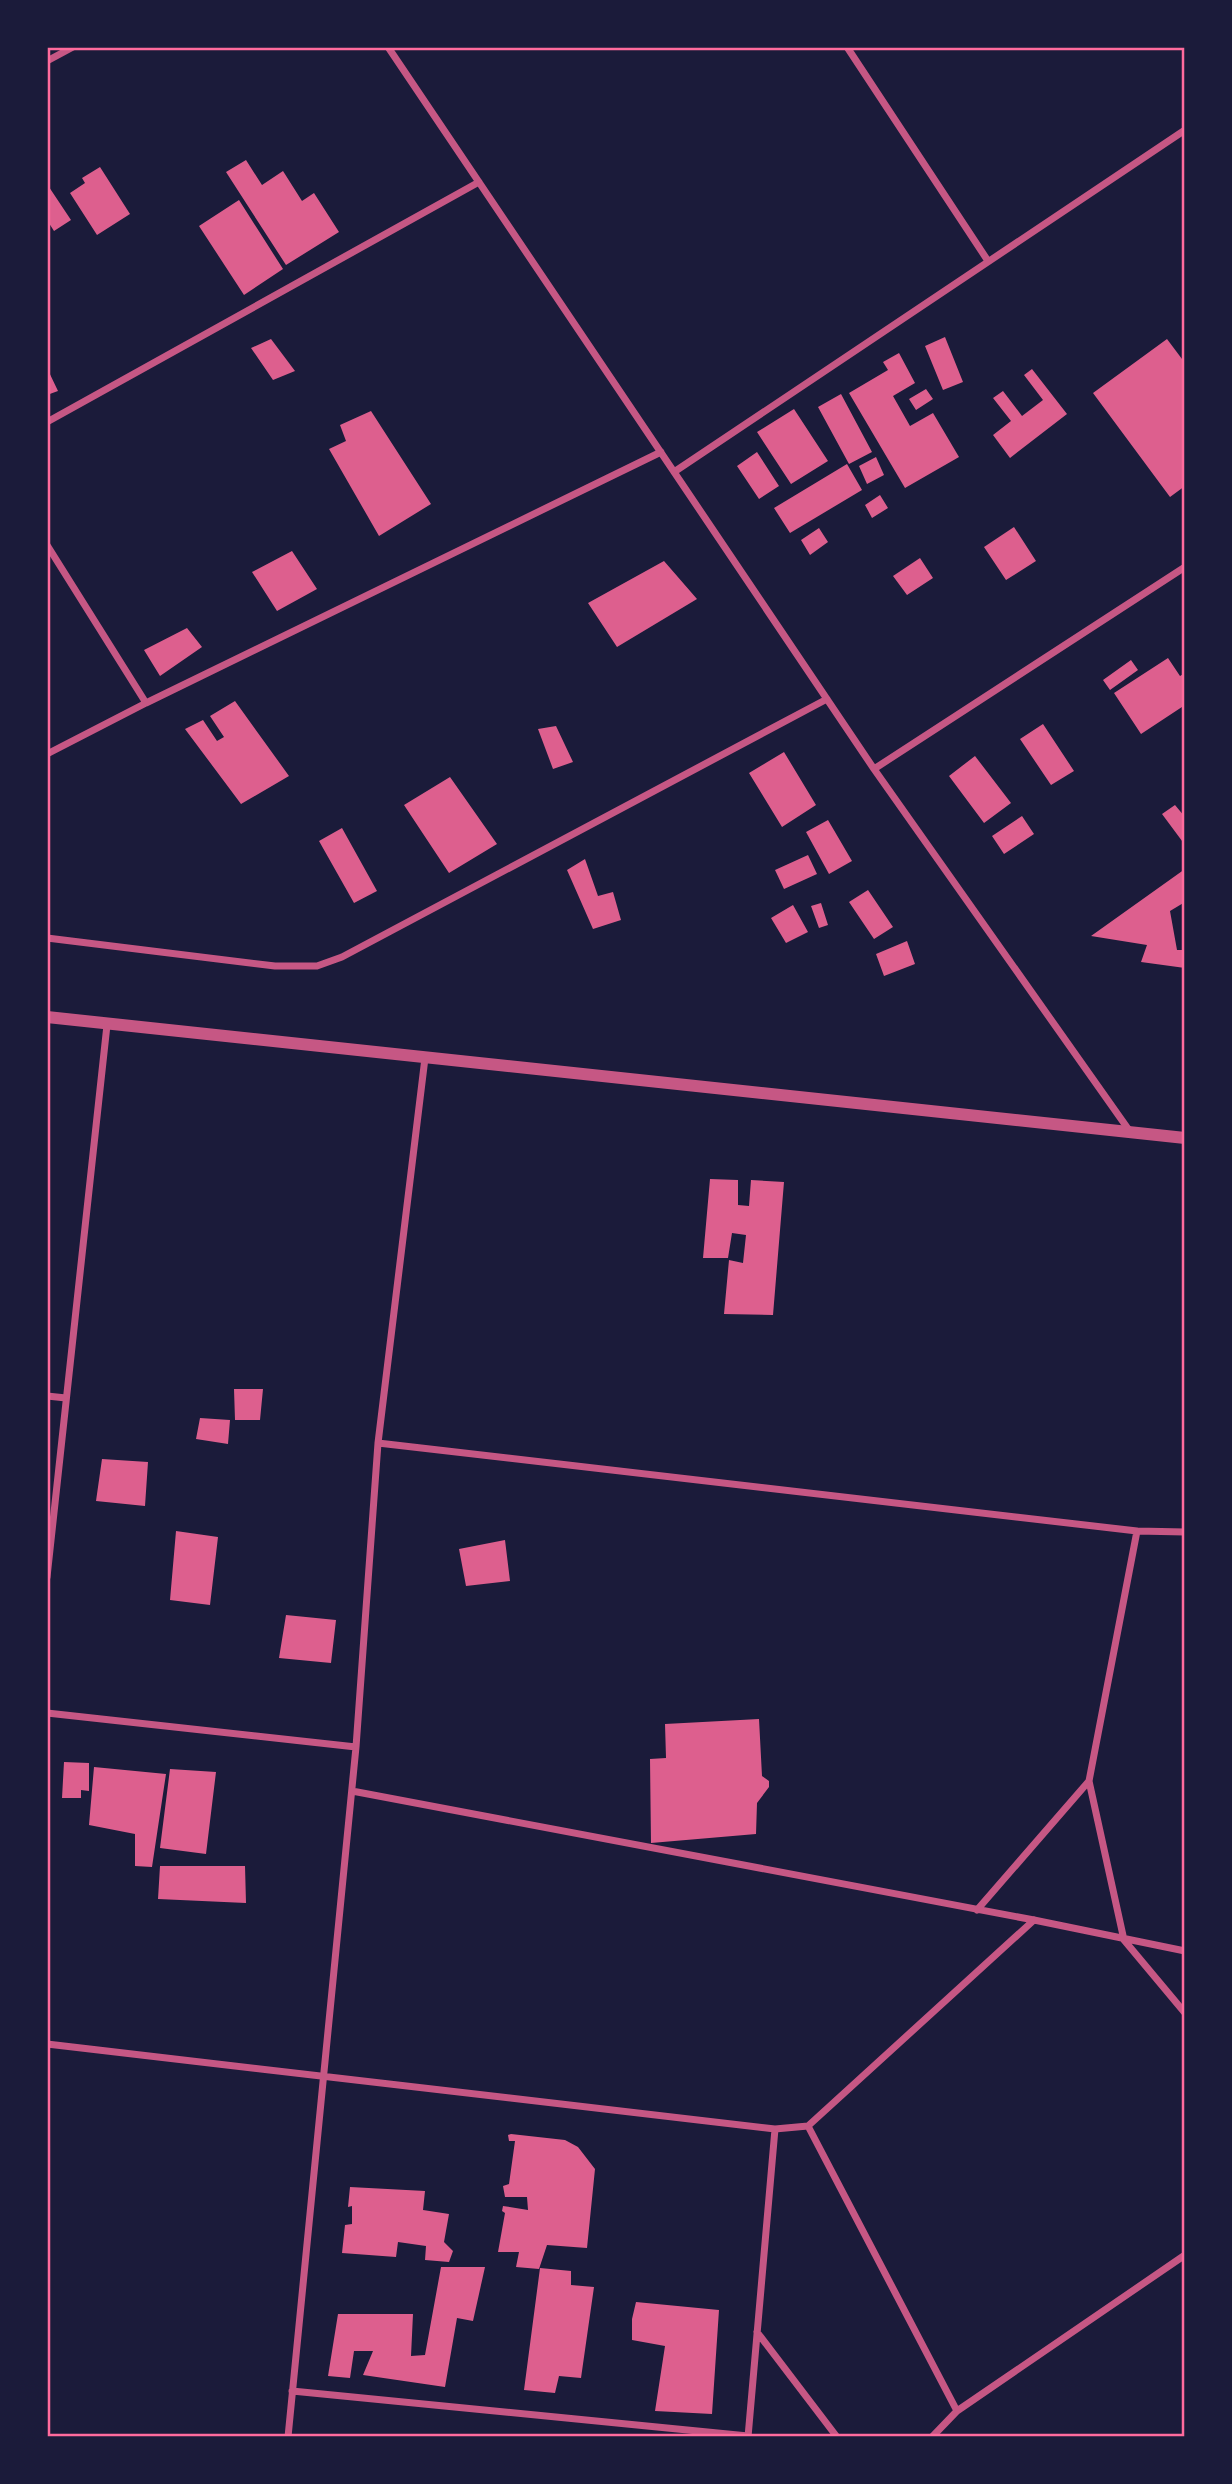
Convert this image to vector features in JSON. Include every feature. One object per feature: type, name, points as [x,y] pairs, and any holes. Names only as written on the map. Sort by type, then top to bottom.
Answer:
[{"type":"street","points":[[47,61],[73,47]]},
{"type":"street","points":[[388,47],[874,769],[1131,1133]]},
{"type":"street","points":[[847,47],[988,261]]},
{"type":"street","points":[[674,472],[1185,130]]},
{"type":"street","points":[[47,422],[479,182]]},
{"type":"street","points":[[47,754],[661,452]]},
{"type":"street","points":[[47,545],[146,703]]},
{"type":"street","points":[[874,769],[1185,567]]},
{"type":"street","points":[[47,938],[275,965],[317,966],[342,957],[827,699]]},
{"type":"street","points":[[47,1017],[1185,1138]]},
{"type":"street","points":[[47,1577],[107,1025]]},
{"type":"street","points":[[288,2437],[356,1747],[378,1443],[425,1058]]},
{"type":"street","points":[[47,1396],[66,1398]]},
{"type":"street","points":[[378,1443],[1136,1531],[1185,1532]]},
{"type":"street","points":[[1136,1531],[1089,1781],[1124,1940],[1185,2013]]},
{"type":"street","points":[[47,1713],[356,1747]]},
{"type":"street","points":[[977,1910],[1089,1781]]},
{"type":"street","points":[[352,1791],[1185,1951]]},
{"type":"street","points":[[47,2044],[775,2129],[808,2126],[1034,1920]]},
{"type":"street","points":[[808,2126],[957,2412]]},
{"type":"street","points":[[292,2391],[748,2436],[775,2129]]},
{"type":"street","points":[[932,2437],[957,2412],[1185,2255]]},
{"type":"street","points":[[757,2332],[837,2437]]},
{"type":"building","points":[[246,160],[262,185],[283,171],[302,201],[314,193],[339,232],[286,265],[226,172]]},
{"type":"building","points":[[100,167],[130,214],[97,235],[70,193],[85,183],[82,178]]},
{"type":"building","points":[[47,184],[71,220],[54,231],[47,220]]},
{"type":"building","points":[[239,200],[283,269],[244,295],[199,226]]},
{"type":"building","points":[[945,337],[963,382],[943,390],[925,346]]},
{"type":"building","points":[[271,339],[295,371],[273,380],[251,348]]},
{"type":"building","points":[[1167,339],[1185,363],[1185,486],[1170,497],[1093,393]]},
{"type":"building","points":[[899,353],[915,383],[893,396],[910,426],[933,413],[959,457],[905,488],[849,393],[888,370],[883,362]]},
{"type":"building","points":[[47,368],[58,391],[47,395]]},
{"type":"building","points":[[1032,369],[1067,414],[1010,458],[993,435],[1011,421],[993,398],[1003,391],[1022,416],[1043,400],[1024,375]]},
{"type":"building","points":[[926,389],[933,399],[916,410],[909,399]]},
{"type":"building","points":[[841,394],[872,452],[849,464],[818,407]]},
{"type":"building","points":[[794,409],[828,461],[791,484],[757,432]]},
{"type":"building","points":[[371,411],[431,504],[379,536],[329,449],[346,441],[340,425]]},
{"type":"building","points":[[757,452],[779,486],[759,499],[737,466]]},
{"type":"building","points":[[876,457],[884,475],[867,484],[859,466]]},
{"type":"building","points":[[847,464],[862,490],[790,533],[774,508]]},
{"type":"building","points":[[880,495],[888,508],[872,518],[865,505]]},
{"type":"building","points":[[1014,527],[1036,561],[1006,580],[984,547]]},
{"type":"building","points":[[819,528],[828,542],[810,555],[801,540]]},
{"type":"building","points":[[292,551],[317,589],[277,611],[252,572]]},
{"type":"building","points":[[920,558],[933,578],[907,595],[893,576]]},
{"type":"building","points":[[664,561],[697,599],[617,647],[588,603]]},
{"type":"building","points":[[187,628],[202,647],[160,676],[144,650]]},
{"type":"building","points":[[1168,658],[1180,676],[1185,673],[1185,705],[1141,734],[1114,693]]},
{"type":"building","points":[[1131,660],[1138,670],[1110,690],[1103,680]]},
{"type":"building","points":[[235,701],[289,776],[241,804],[185,729],[203,720],[217,741],[224,737],[210,716]]},
{"type":"building","points":[[1043,724],[1074,771],[1051,785],[1020,739]]},
{"type":"building","points":[[556,726],[573,762],[553,769],[538,729]]},
{"type":"building","points":[[784,752],[816,805],[782,827],[749,773]]},
{"type":"building","points":[[975,756],[1011,803],[984,823],[949,776]]},
{"type":"building","points":[[450,777],[497,844],[449,873],[404,805]]},
{"type":"building","points":[[1175,805],[1185,817],[1185,845],[1162,814]]},
{"type":"building","points":[[1022,816],[1034,834],[1004,854],[992,836]]},
{"type":"building","points":[[828,820],[852,861],[829,874],[806,832]]},
{"type":"building","points":[[342,828],[377,891],[354,903],[319,841]]},
{"type":"building","points":[[808,855],[817,874],[784,889],[775,870]]},
{"type":"building","points":[[585,859],[598,896],[613,892],[621,920],[593,929],[567,870]]},
{"type":"building","points":[[1185,869],[1185,902],[1170,911],[1177,950],[1185,950],[1185,968],[1141,962],[1147,945],[1091,936]]},
{"type":"building","points":[[868,890],[893,927],[874,939],[849,902]]},
{"type":"building","points":[[821,903],[828,925],[819,928],[811,906]]},
{"type":"building","points":[[793,905],[808,932],[786,943],[771,918]]},
{"type":"building","points":[[907,941],[915,964],[884,976],[876,954]]},
{"type":"building","points":[[710,1179],[738,1180],[738,1205],[749,1206],[751,1180],[784,1182],[773,1315],[724,1314],[729,1260],[743,1263],[746,1235],[732,1233],[728,1258],[703,1258]]},
{"type":"building","points":[[234,1389],[263,1389],[260,1420],[235,1420]]},
{"type":"building","points":[[200,1418],[230,1420],[228,1444],[196,1439]]},
{"type":"building","points":[[102,1459],[148,1462],[145,1506],[96,1501]]},
{"type":"building","points":[[176,1531],[218,1537],[210,1605],[170,1600]]},
{"type":"building","points":[[505,1540],[510,1581],[466,1586],[459,1549]]},
{"type":"building","points":[[286,1615],[336,1620],[331,1663],[279,1658]]},
{"type":"building","points":[[759,1719],[762,1776],[769,1781],[769,1787],[757,1803],[756,1834],[651,1843],[650,1759],[666,1758],[665,1724]]},
{"type":"building","points":[[64,1762],[89,1763],[89,1791],[81,1790],[81,1798],[62,1798]]},
{"type":"building","points":[[94,1767],[166,1774],[152,1867],[135,1866],[135,1834],[89,1825]]},
{"type":"building","points":[[170,1769],[216,1772],[206,1854],[160,1848]]},
{"type":"building","points":[[160,1866],[245,1866],[246,1903],[158,1899]]},
{"type":"building","points":[[508,2135],[565,2140],[578,2147],[595,2169],[587,2248],[547,2245],[539,2269],[516,2267],[519,2252],[498,2252],[505,2213],[502,2211],[503,2206],[528,2210],[527,2197],[505,2197],[503,2186],[509,2184],[515,2141],[509,2141]]},
{"type":"building","points":[[350,2187],[425,2191],[423,2210],[449,2214],[444,2242],[453,2251],[449,2262],[425,2260],[426,2246],[398,2242],[396,2257],[342,2253],[345,2225],[352,2224],[352,2206],[348,2207]]},
{"type":"building","points":[[441,2267],[485,2267],[473,2321],[457,2318],[445,2387],[363,2375],[373,2351],[354,2351],[350,2378],[328,2376],[338,2314],[413,2314],[411,2356],[425,2355]]},
{"type":"building","points":[[540,2268],[571,2271],[571,2285],[594,2287],[581,2378],[559,2376],[555,2393],[524,2390]]},
{"type":"building","points":[[636,2302],[719,2310],[712,2414],[655,2411],[665,2346],[632,2340],[632,2319]]}]
